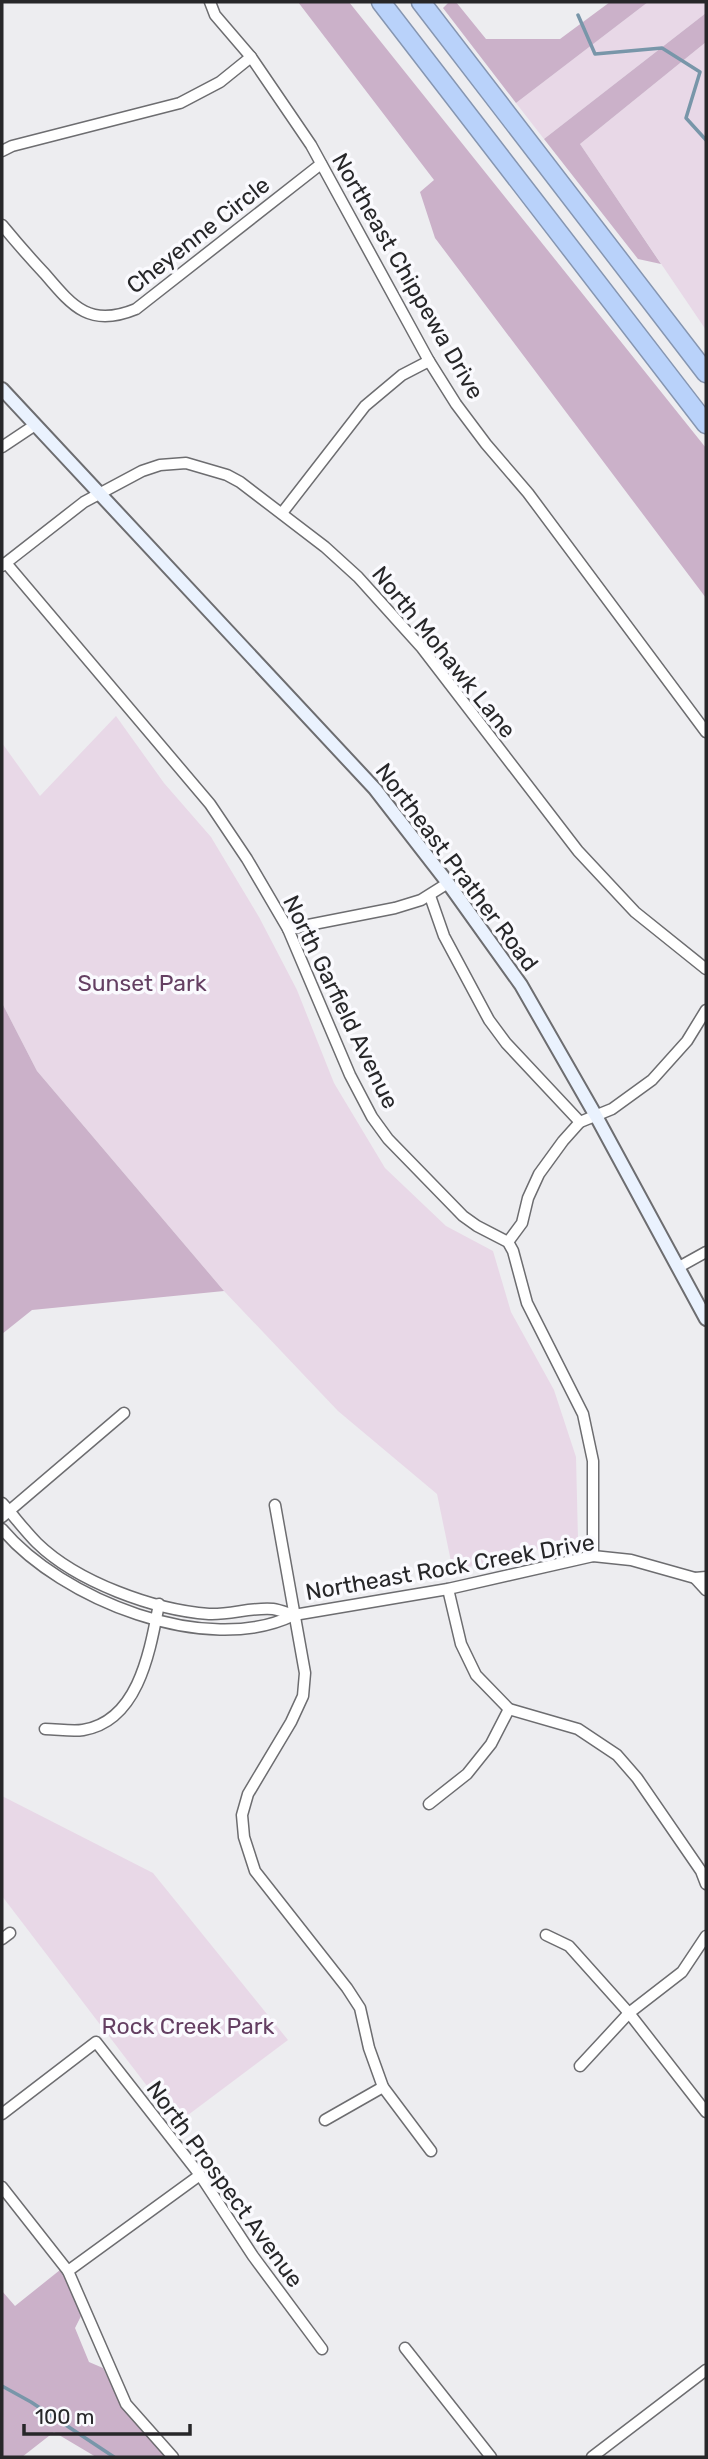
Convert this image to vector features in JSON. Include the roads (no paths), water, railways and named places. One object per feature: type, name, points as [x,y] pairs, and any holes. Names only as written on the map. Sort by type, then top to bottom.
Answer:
[{"type":"highway","points":[[381,2],[706,424]]},
{"type":"highway","points":[[421,2],[706,373]]},
{"type":"main road","name":"Northeast Prather Road","points":[[2,389],[375,789],[448,883],[521,985],[596,1116],[706,1319]]},
{"type":"street","name":"Northeast Chippewa Drive","points":[[210,2],[215,15],[251,57],[321,164],[429,361],[486,444],[528,493],[706,732]]},
{"type":"street","points":[[2,151],[12,146],[180,103],[220,82],[251,57]]},
{"type":"street","name":"Cheyenne Circle","points":[[2,225],[70,303],[95,316],[116,316],[136,309],[321,164]]},
{"type":"street","points":[[282,513],[365,406],[402,375],[429,361]]},
{"type":"street","points":[[2,447],[35,425]]},
{"type":"street","name":"North Mohawk Lane","points":[[4,564],[84,502],[142,471],[173,463],[186,463],[227,475],[282,513],[341,560],[396,617],[578,850],[619,896],[706,969]]},
{"type":"street","name":"North Garfield Avenue","points":[[4,564],[183,770],[247,859],[288,929],[350,1075],[388,1139],[463,1216],[508,1242]]},
{"type":"street","points":[[288,929],[395,908],[430,895],[448,883]]},
{"type":"street","points":[[430,895],[444,936],[489,1020],[506,1043],[580,1122]]},
{"type":"street","points":[[593,1556],[593,1461],[583,1414],[527,1303],[508,1242],[522,1223],[528,1198],[544,1165],[580,1122],[612,1109],[652,1080],[687,1041],[706,1010]]},
{"type":"street","points":[[678,1267],[706,1252]]},
{"type":"street","points":[[4,1510],[124,1413]]},
{"type":"street","points":[[275,1505],[305,1673],[303,1696],[291,1722],[248,1794],[242,1815],[244,1837],[255,1871],[360,2008],[369,2048],[383,2087],[431,2151]]},
{"type":"street","name":"Northeast Rock Creek Drive","points":[[4,1510],[39,1545],[73,1570],[111,1588],[193,1613],[217,1615],[273,1609],[294,1615]]},
{"type":"street","name":"Northeast Rock Creek Drive","points":[[2,1529],[14,1544],[80,1592],[134,1614],[201,1629],[278,1623],[294,1615],[448,1589],[593,1556],[631,1560],[695,1578],[706,1577]]},
{"type":"street","points":[[695,1578],[706,1590]]},
{"type":"street","points":[[448,1589],[461,1644],[476,1675],[509,1709],[578,1729],[617,1755],[644,1788],[701,1871],[706,1884]]},
{"type":"street","points":[[45,1729],[83,1730],[107,1721],[124,1709],[137,1689],[159,1604]]},
{"type":"street","points":[[429,1804],[467,1774],[491,1744],[509,1709]]},
{"type":"street","points":[[546,1935],[569,1946],[629,2013],[706,2112]]},
{"type":"street","points":[[580,2066],[629,2013],[682,1972],[706,1936]]},
{"type":"street","name":"North Prospect Avenue","points":[[2,2114],[96,2042],[200,2175],[253,2256],[322,2349]]},
{"type":"street","points":[[325,2120],[383,2087]]},
{"type":"street","points":[[68,2271],[200,2175]]},
{"type":"street","points":[[2,2187],[68,2271],[126,2404],[173,2457]]},
{"type":"street","points":[[405,2348],[491,2457]]},
{"type":"street","points":[[592,2457],[706,2370]]},
{"type":"waterway","points":[[578,15],[595,54],[662,48],[700,72],[686,118],[706,140]]},
{"type":"waterway","points":[[2,2386],[114,2457]]},
{"type":"park label","name":"Sunset Park","points":[[142,983]]},
{"type":"park label","name":"Rock Creek Park","points":[[188,2026]]}]
